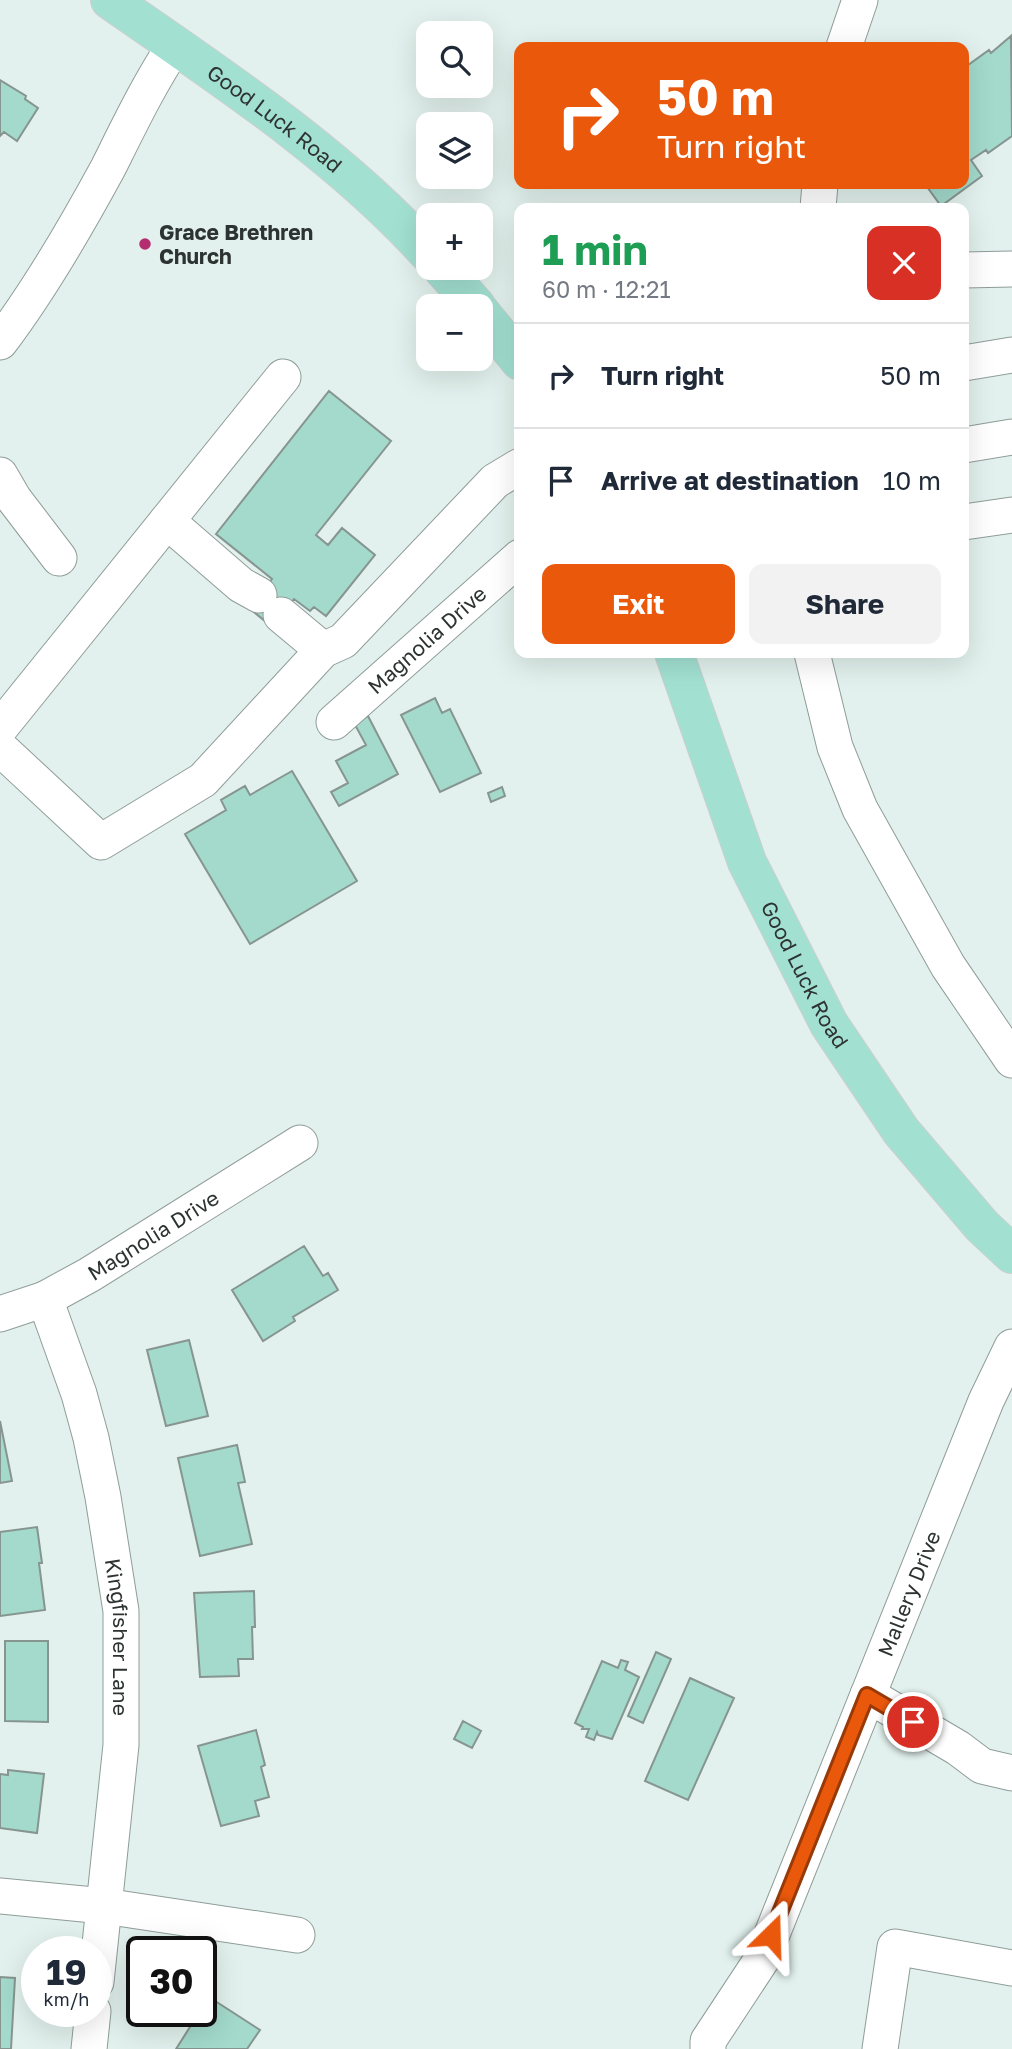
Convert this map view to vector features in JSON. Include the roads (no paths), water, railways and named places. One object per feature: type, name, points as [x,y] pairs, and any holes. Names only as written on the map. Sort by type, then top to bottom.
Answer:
[{"type":"main road","name":"Good Luck Road","points":[[110,0],[273,115],[363,190],[416,241]]},
{"type":"main road","points":[[453,280],[465,294]]},
{"type":"main road","points":[[493,328],[514,354]]},
{"type":"main road","name":"Good Luck Road","points":[[676,658],[747,862],[830,1024],[901,1131],[982,1226],[1012,1254]]},
{"type":"street","points":[[846,42],[860,0]]},
{"type":"street","points":[[0,342],[79,218],[175,45]]},
{"type":"street","points":[[969,271],[1012,269]]},
{"type":"street","points":[[969,362],[1012,355]]},
{"type":"street","points":[[0,728],[283,377]]},
{"type":"street","points":[[969,444],[1012,437]]},
{"type":"street","points":[[0,748],[101,842],[203,780],[323,650],[343,641],[495,481],[514,470]]},
{"type":"street","points":[[0,475],[14,499],[59,558]]},
{"type":"street","points":[[969,521],[1012,515]]},
{"type":"street","points":[[166,521],[323,650]]},
{"type":"street","name":"Magnolia Drive","points":[[334,722],[514,562]]},
{"type":"street","points":[[813,658],[835,747],[860,809],[948,966],[1012,1060]]},
{"type":"street","name":"Magnolia Drive","points":[[0,1314],[45,1299],[101,1268],[300,1143]]},
{"type":"street","name":"Kingfisher Lane","points":[[45,1299],[79,1394],[91,1438],[121,1611],[121,1745],[101,1936]]},
{"type":"street","name":"Mallery Drive","points":[[703,2046],[762,1959],[986,1401],[1012,1347]]},
{"type":"street","points":[[867,1695],[958,1748],[982,1766],[1012,1773]]},
{"type":"street","points":[[0,1896],[104,1906],[298,1935]]},
{"type":"street","points":[[880,2049],[895,1947],[1012,1968]]},
{"type":"street","points":[[89,2049],[91,2027]]},
{"type":"place","name":"Grace Brethren Church","points":[[145,244]]}]
